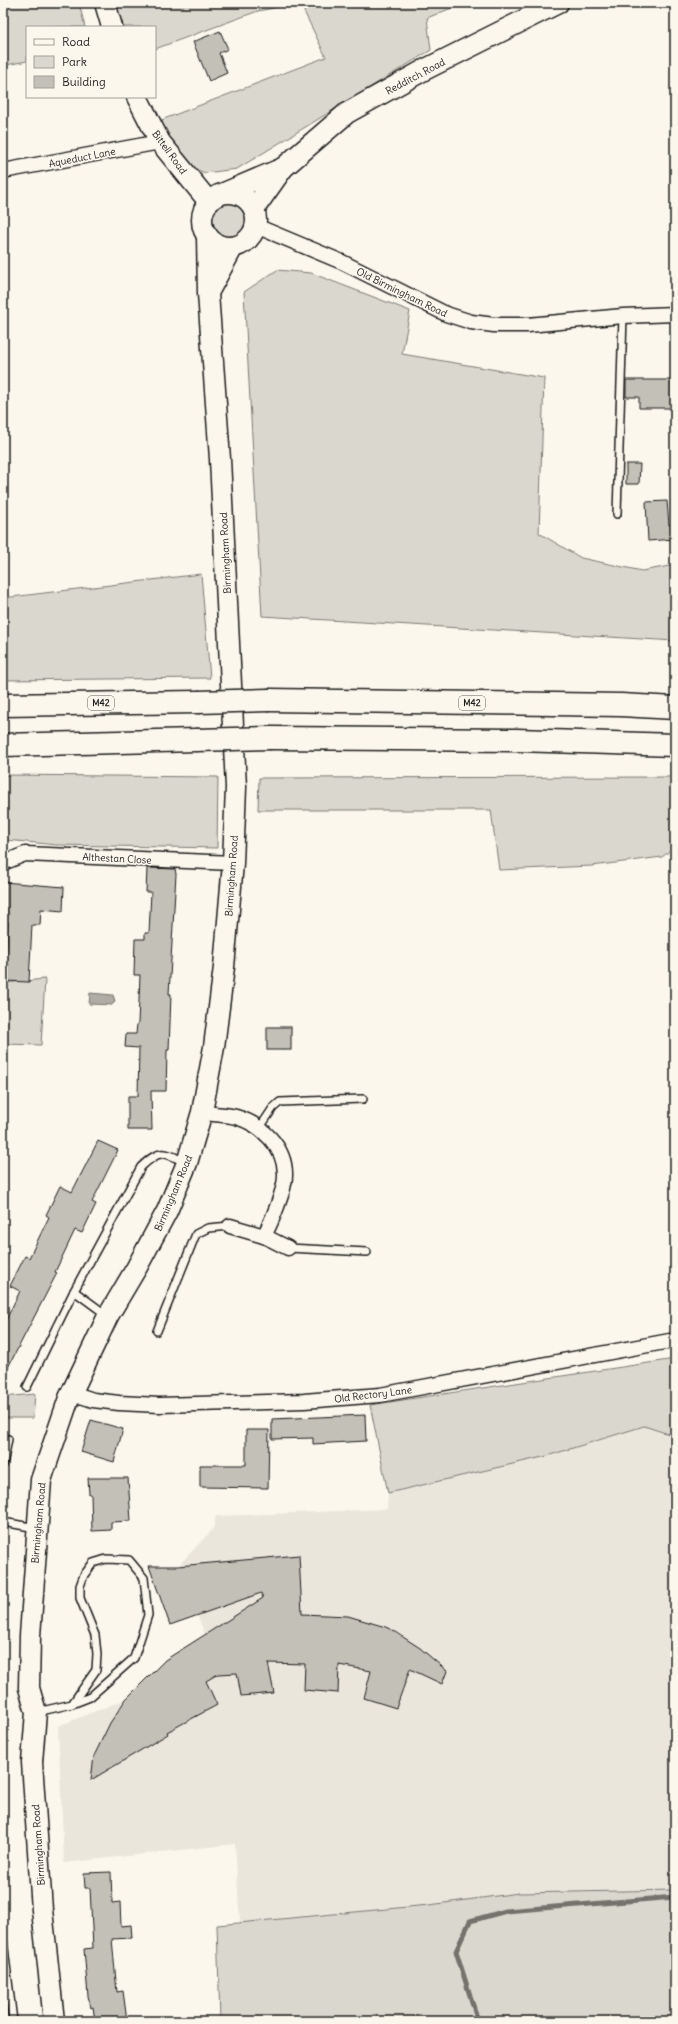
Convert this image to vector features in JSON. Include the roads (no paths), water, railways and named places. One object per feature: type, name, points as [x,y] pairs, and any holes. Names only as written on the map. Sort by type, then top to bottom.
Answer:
[{"type":"highway","name":"M42","points":[[3,705],[269,700],[613,705],[675,708]]},
{"type":"highway","points":[[3,745],[271,738],[517,740],[675,745]]},
{"type":"main road","points":[[105,3],[112,26]]},
{"type":"main road","name":"Redditch Road","points":[[217,198],[283,168],[347,113],[424,70],[558,3]]},
{"type":"main road","name":"Bittell Road","points":[[138,98],[160,142],[217,198]]},
{"type":"main road","name":"Redditch Road","points":[[255,218],[283,168]]},
{"type":"main road","points":[[239,195],[246,199],[255,218],[248,239],[239,245],[233,247],[219,245],[207,235],[203,227],[203,214],[217,198],[239,195]]},
{"type":"main road","name":"Birmingham Road","points":[[54,2021],[42,1910],[32,1762],[36,1712],[29,1688],[30,1636],[41,1480],[69,1398],[108,1316],[137,1267],[167,1211],[187,1163],[202,1112],[215,1040],[224,967],[233,863],[236,779],[221,467],[208,293],[207,235]]},
{"type":"main road","points":[[208,293],[233,247]]},
{"type":"street","name":"Aqueduct Lane","points":[[3,171],[160,142]]},
{"type":"street","name":"Old Birmingham Road","points":[[255,218],[446,314],[471,322],[494,325],[528,325],[623,316],[675,314]]},
{"type":"street","name":"Althestan Close","points":[[3,863],[25,854],[233,863]]},
{"type":"street","points":[[202,1112],[236,1117],[266,1132],[280,1151],[285,1176],[273,1221],[264,1236]]},
{"type":"street","points":[[230,1226],[264,1236],[288,1248]]},
{"type":"street","name":"Old Rectory Lane","points":[[69,1398],[81,1396],[93,1400],[119,1404],[159,1405],[304,1401],[380,1395],[675,1340]]},
{"type":"lane","points":[[617,514],[623,316]]},
{"type":"lane","points":[[259,1129],[272,1108],[280,1102],[363,1099]]},
{"type":"lane","points":[[27,1387],[74,1291],[141,1167],[153,1156],[167,1153],[187,1163]]},
{"type":"lane","points":[[157,1331],[196,1234],[208,1228],[230,1226]]},
{"type":"lane","points":[[288,1248],[367,1252]]},
{"type":"lane","points":[[74,1291],[108,1316]]},
{"type":"lane","points":[[3,1465],[8,1439]]},
{"type":"lane","points":[[3,1522],[37,1528]]},
{"type":"lane","points":[[36,1712],[72,1704],[90,1697],[134,1658],[148,1615],[144,1578],[129,1560],[106,1559],[93,1563],[82,1580],[80,1586],[80,1598],[95,1635],[97,1654],[96,1670],[72,1704]]},
{"type":"lane","points":[[3,1940],[13,2021]]},
{"type":"waterway","points":[[478,2021],[456,1951],[470,1921],[506,1911],[675,1897]]}]
